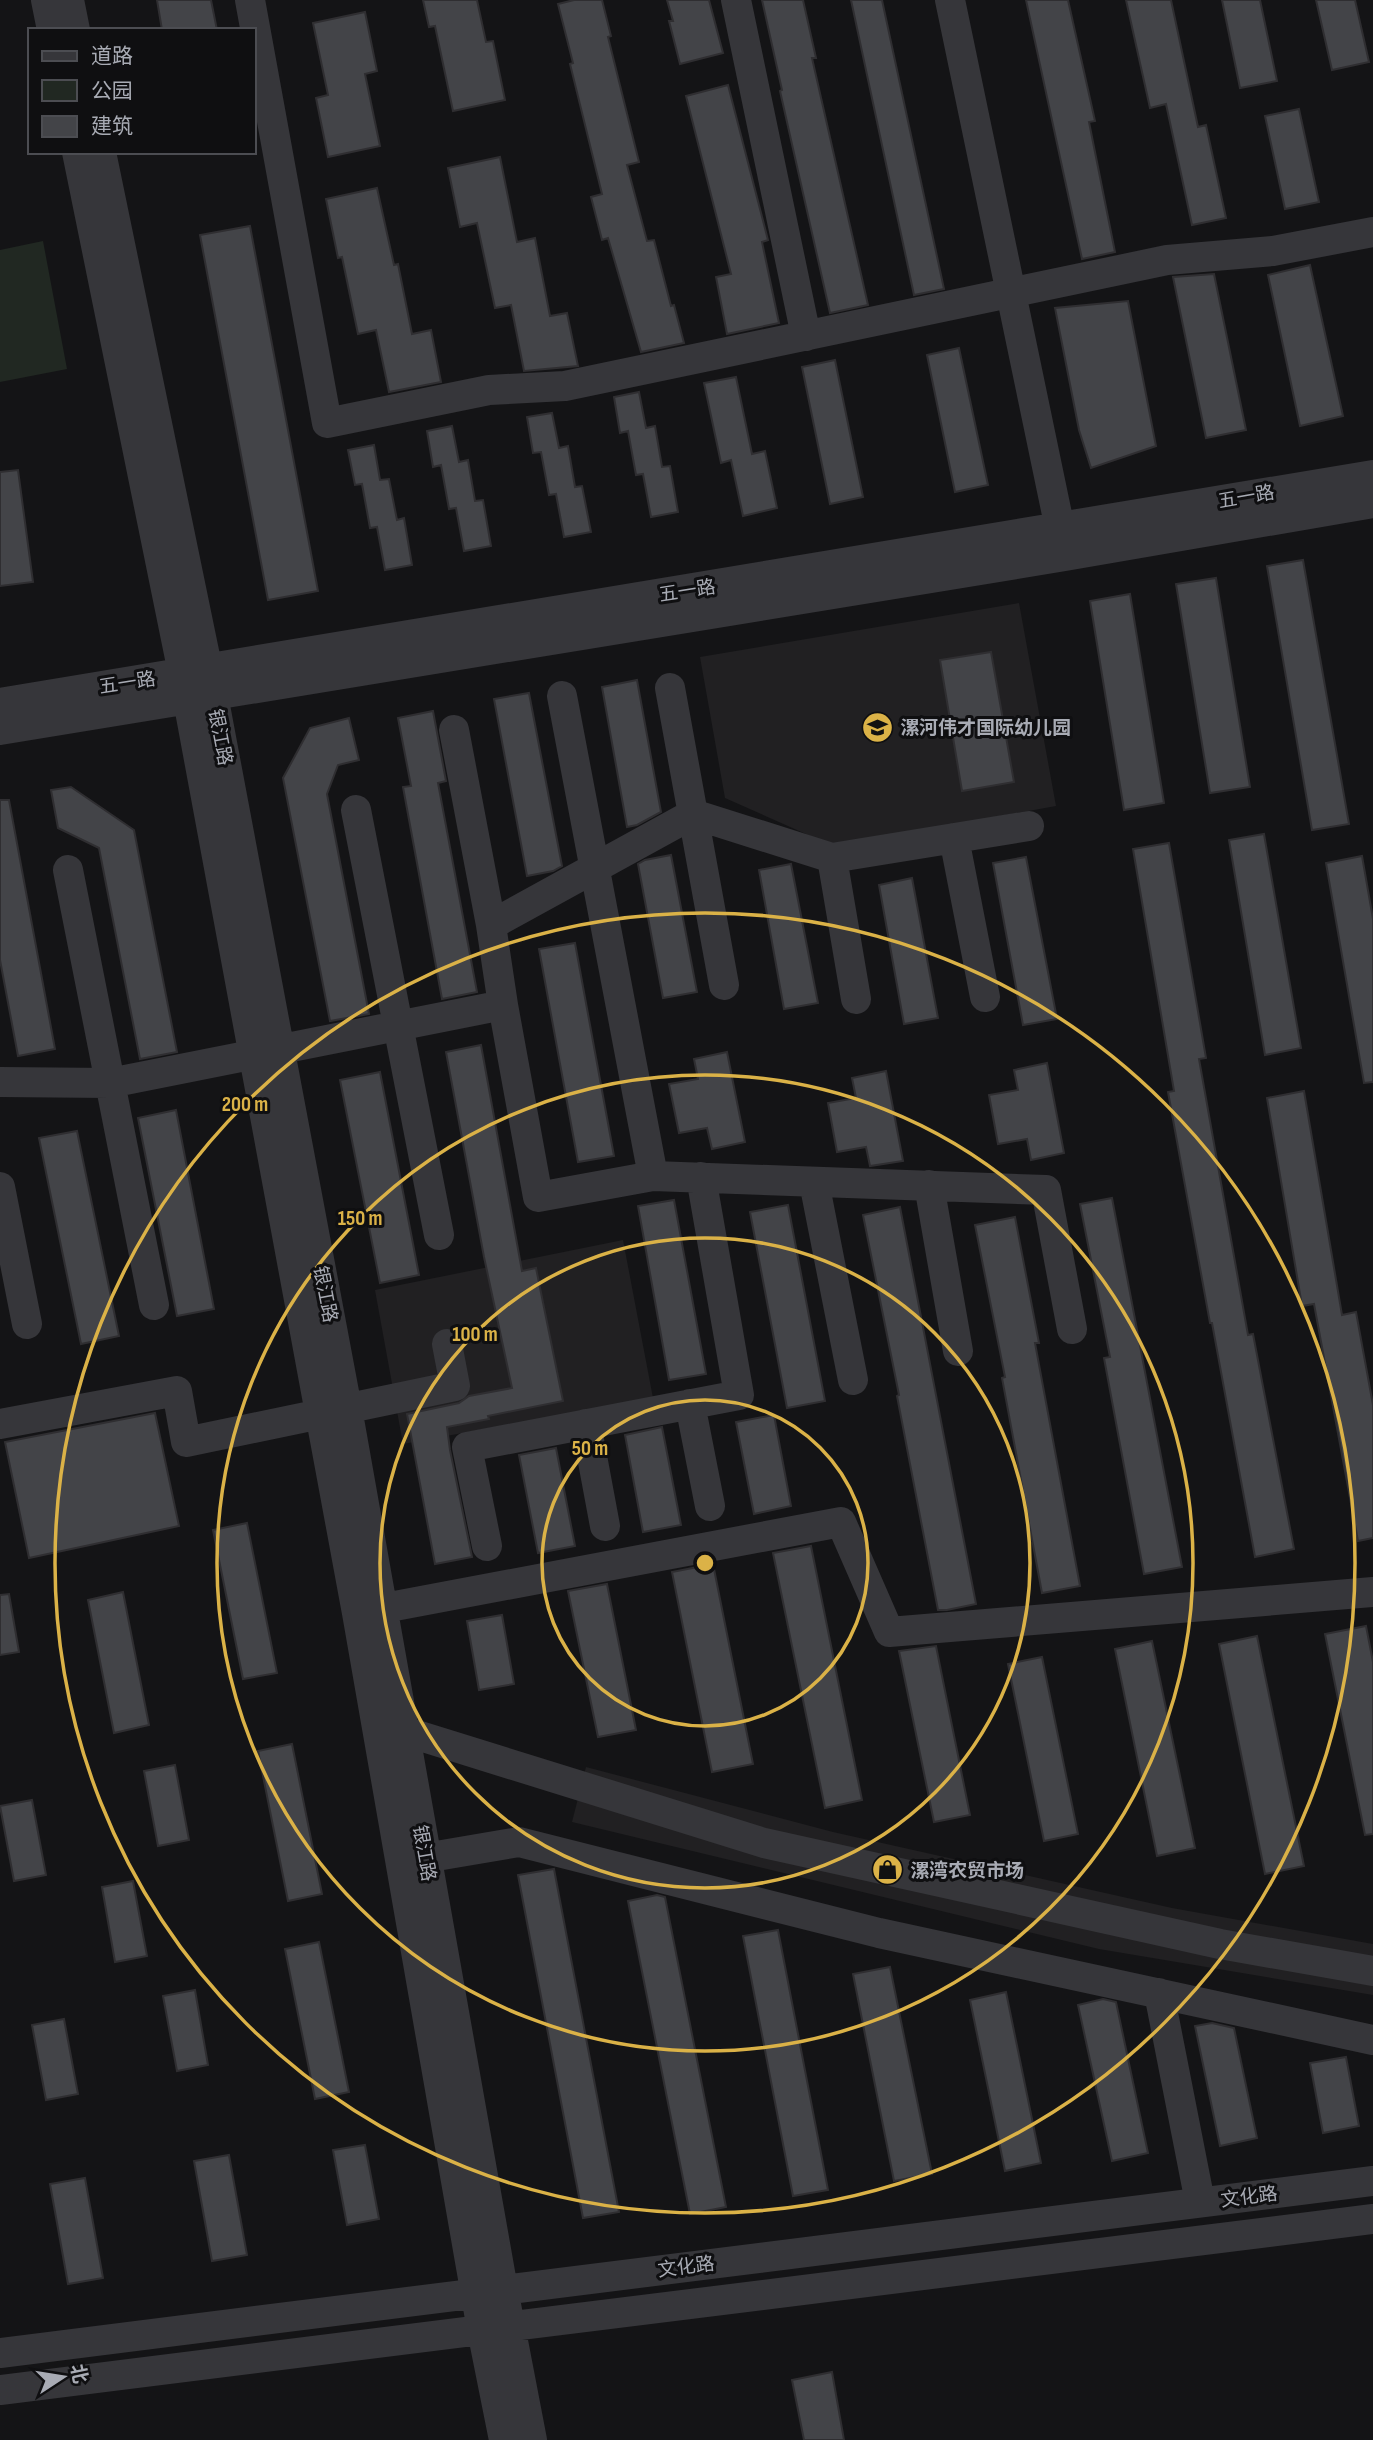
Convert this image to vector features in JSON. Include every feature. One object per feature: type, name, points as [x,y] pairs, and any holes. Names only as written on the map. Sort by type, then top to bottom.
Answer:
[{"type":"street","points":[[46,0],[52,28]]},
{"type":"street","points":[[69,0],[75,28]]},
{"type":"street","points":[[250,0],[255,28]]},
{"type":"street","points":[[736,0],[806,336]]},
{"type":"street","points":[[950,0],[1062,542]]},
{"type":"street","points":[[256,33],[327,423],[489,390],[565,386],[1167,260],[1273,251],[1373,232]]},
{"type":"street","name":"银江路","points":[[77,154],[198,684]]},
{"type":"street","name":"银江路","points":[[101,154],[370,1610],[496,2328],[504,2440]]},
{"type":"street","name":"五一路","points":[[1062,542],[1373,475]]},
{"type":"street","name":"五一路","points":[[0,730],[198,684],[1062,542],[1373,503]]},
{"type":"street","name":"五一路","points":[[0,703],[198,684]]},
{"type":"street","points":[[670,688],[724,985]]},
{"type":"street","points":[[562,696],[653,1176]]},
{"type":"street","points":[[454,730],[538,1197],[653,1176],[1046,1190],[1072,1329]]},
{"type":"street","points":[[356,810],[439,1235]]},
{"type":"street","points":[[491,925],[693,814],[832,858],[1029,826]]},
{"type":"street","points":[[954,838],[985,998]]},
{"type":"street","points":[[832,858],[856,999]]},
{"type":"street","points":[[68,870],[154,1305]]},
{"type":"street","points":[[0,1082],[110,1083],[502,1005]]},
{"type":"street","points":[[487,1546],[467,1447],[740,1395],[701,1177]]},
{"type":"street","points":[[814,1181],[853,1380]]},
{"type":"street","points":[[929,1185],[958,1351]]},
{"type":"street","points":[[0,1187],[27,1324]]},
{"type":"street","points":[[0,1424],[177,1391],[186,1442],[454,1386],[447,1345]]},
{"type":"street","points":[[690,1404],[710,1506]]},
{"type":"street","points":[[586,1424],[604,1526]]},
{"type":"street","points":[[370,1610],[841,1522],[889,1632],[1373,1592]]},
{"type":"street","name":"银江路","points":[[370,1610],[404,1731],[413,1860]]},
{"type":"street","points":[[404,1731],[764,1843],[1220,1944],[1373,1971]]},
{"type":"street","points":[[413,1860],[519,1842],[879,1933],[1373,2040]]},
{"type":"street","points":[[1159,1993],[1200,2202]]},
{"type":"street","name":"文化路","points":[[0,2353],[1373,2181]]},
{"type":"street","name":"文化路","points":[[0,2390],[1373,2220]]},
{"type":"street","name":"银江路","points":[[496,2328],[532,2440]]},
{"type":"shaded area","name":"漯河伟才国际幼儿园","points":[[1019,603],[1056,806],[833,846],[725,798],[700,657]]},
{"type":"shaded area","points":[[623,1240],[653,1398],[403,1444],[375,1290]]},
{"type":"shaded area","name":"漯湾农贸市场","points":[[586,1767],[833,1832],[1172,1908],[1373,1944],[1373,1995],[1099,1949],[572,1822]]},
{"type":"green space","points":[[43,241],[67,369],[0,382],[0,250]]},
{"type":"building","points":[[157,0],[211,0],[217,28],[162,28]]},
{"type":"building","points":[[423,0],[477,0],[486,42],[493,41],[505,100],[453,111],[435,26],[429,27]]},
{"type":"building","points":[[574,0],[602,0],[611,36],[608,37],[639,162],[627,165],[647,241],[654,240],[671,306],[674,305],[684,343],[641,352],[608,238],[602,240],[591,197],[602,194],[558,4]]},
{"type":"building","points":[[667,0],[709,0],[723,53],[680,64],[669,21],[673,21]]},
{"type":"building","points":[[762,0],[803,0],[816,58],[812,58],[868,305],[830,313]]},
{"type":"building","points":[[851,0],[882,0],[944,289],[914,295]]},
{"type":"building","points":[[1026,0],[1068,0],[1095,121],[1089,122],[1115,252],[1082,259]]},
{"type":"building","points":[[1126,0],[1171,0],[1198,127],[1206,125],[1226,218],[1192,225],[1166,104],[1150,108]]},
{"type":"building","points":[[1222,0],[1260,0],[1277,81],[1240,88]]},
{"type":"building","points":[[1316,0],[1355,0],[1369,62],[1332,70]]},
{"type":"building","points":[[365,12],[377,71],[365,74],[380,146],[328,157],[316,98],[328,95],[313,23]]},
{"type":"building","points":[[728,85],[768,240],[762,242],[779,323],[727,334],[716,277],[731,274],[686,96]]},
{"type":"building","points":[[1299,109],[1319,202],[1285,209],[1265,116]]},
{"type":"building","points":[[500,157],[517,242],[535,238],[550,316],[567,313],[578,366],[524,371],[511,305],[495,308],[477,223],[460,227],[448,168]]},
{"type":"building","points":[[377,188],[394,265],[398,264],[412,334],[431,330],[441,382],[389,392],[376,330],[358,334],[342,257],[338,258],[326,199]]},
{"type":"building","points":[[250,226],[318,591],[268,600],[200,235]]},
{"type":"building","points":[[1310,265],[1343,416],[1300,426],[1268,275]]},
{"type":"building","points":[[1214,274],[1246,430],[1206,438],[1173,277]]},
{"type":"building","points":[[1128,301],[1156,446],[1091,468],[1079,430],[1055,308]]},
{"type":"building","points":[[959,348],[988,485],[955,492],[927,355]]},
{"type":"building","points":[[835,360],[863,497],[830,504],[802,367]]},
{"type":"building","points":[[736,377],[752,454],[765,451],[777,508],[743,516],[731,460],[721,463],[704,383]]},
{"type":"building","points":[[639,392],[646,428],[655,426],[662,467],[670,466],[678,512],[651,517],[643,474],[636,475],[628,431],[620,433],[614,397]]},
{"type":"building","points":[[552,413],[559,448],[568,446],[575,487],[582,486],[591,532],[564,537],[556,494],[549,495],[541,452],[533,453],[527,417]]},
{"type":"building","points":[[452,426],[459,462],[468,460],[475,501],[483,500],[491,546],[464,551],[456,508],[449,509],[441,465],[433,467],[427,431]]},
{"type":"building","points":[[374,445],[380,480],[389,479],[397,520],[404,518],[412,565],[385,570],[377,527],[370,528],[362,484],[355,485],[348,450]]},
{"type":"building","points":[[18,470],[33,582],[0,586],[0,472]]},
{"type":"building","points":[[1303,560],[1349,824],[1312,830],[1267,566]]},
{"type":"building","points":[[1216,578],[1250,787],[1210,793],[1176,584]]},
{"type":"building","points":[[1130,594],[1164,803],[1124,810],[1090,601]]},
{"type":"building","points":[[991,652],[1014,782],[962,791],[940,660]]},
{"type":"building","points":[[637,680],[661,812],[637,825],[627,827],[602,687]]},
{"type":"building","points":[[529,693],[562,866],[553,871],[527,876],[494,699]]},
{"type":"building","points":[[433,711],[446,781],[438,783],[477,992],[442,999],[403,787],[411,786],[398,718]]},
{"type":"building","points":[[349,718],[359,760],[338,765],[327,794],[369,1014],[330,1021],[283,778],[310,728]]},
{"type":"building","points":[[71,787],[134,830],[177,1052],[140,1059],[99,848],[58,828],[51,790]]},
{"type":"building","points":[[0,800],[9,800],[55,1049],[18,1056],[0,960]]},
{"type":"building","points":[[1264,834],[1301,1048],[1265,1055],[1229,840]]},
{"type":"building","points":[[1169,843],[1206,1058],[1199,1059],[1248,1335],[1253,1334],[1294,1549],[1255,1557],[1168,1092],[1174,1091],[1133,849]]},
{"type":"building","points":[[671,855],[697,992],[663,998],[638,864]]},
{"type":"building","points":[[1362,856],[1373,919],[1373,1082],[1364,1083],[1326,863]]},
{"type":"building","points":[[1026,857],[1057,1019],[1023,1025],[993,863]]},
{"type":"building","points":[[791,864],[818,1003],[784,1009],[759,870]]},
{"type":"building","points":[[912,878],[938,1018],[904,1024],[879,885]]},
{"type":"building","points":[[575,943],[614,1156],[578,1162],[539,949]]},
{"type":"building","points":[[481,1045],[522,1271],[536,1268],[563,1401],[447,1427],[472,1557],[435,1564],[407,1414],[459,1403],[469,1396],[512,1388],[484,1257],[446,1052]]},
{"type":"building","points":[[727,1052],[745,1142],[712,1149],[707,1128],[679,1133],[669,1084],[698,1079],[694,1059]]},
{"type":"building","points":[[1047,1063],[1064,1153],[1031,1160],[1027,1139],[998,1144],[989,1095],[1018,1090],[1014,1070]]},
{"type":"building","points":[[886,1071],[903,1161],[870,1166],[866,1147],[837,1152],[828,1103],[856,1098],[852,1078]]},
{"type":"building","points":[[380,1072],[419,1275],[380,1283],[340,1080]]},
{"type":"building","points":[[1304,1091],[1342,1315],[1356,1312],[1373,1405],[1373,1538],[1358,1541],[1314,1304],[1302,1306],[1267,1098]]},
{"type":"building","points":[[176,1110],[214,1309],[177,1316],[138,1118]]},
{"type":"building","points":[[77,1131],[119,1336],[81,1344],[39,1138]]},
{"type":"building","points":[[1112,1198],[1182,1567],[1144,1574],[1104,1358],[1110,1357],[1080,1204]]},
{"type":"building","points":[[674,1200],[706,1374],[669,1380],[638,1206]]},
{"type":"building","points":[[788,1205],[825,1401],[787,1408],[750,1212]]},
{"type":"building","points":[[900,1207],[976,1604],[947,1610],[938,1610],[863,1215]]},
{"type":"building","points":[[1015,1217],[1039,1343],[1035,1343],[1080,1586],[1042,1593],[1002,1378],[1005,1377],[975,1225]]},
{"type":"building","points":[[155,1413],[179,1526],[29,1558],[5,1442]]},
{"type":"building","points":[[774,1415],[791,1506],[754,1514],[736,1422]]},
{"type":"building","points":[[662,1427],[681,1525],[643,1532],[625,1435]]},
{"type":"building","points":[[556,1448],[575,1546],[538,1553],[519,1455]]},
{"type":"building","points":[[247,1523],[277,1673],[243,1679],[213,1530]]},
{"type":"building","points":[[811,1546],[862,1800],[825,1808],[773,1553]]},
{"type":"building","points":[[713,1564],[753,1764],[712,1772],[672,1572]]},
{"type":"building","points":[[607,1584],[636,1730],[598,1737],[568,1591]]},
{"type":"building","points":[[123,1592],[149,1725],[114,1733],[88,1600]]},
{"type":"building","points":[[9,1594],[19,1652],[0,1655],[0,1595]]},
{"type":"building","points":[[502,1615],[514,1684],[479,1690],[467,1621]]},
{"type":"building","points":[[1366,1626],[1373,1662],[1373,1834],[1365,1835],[1325,1634]]},
{"type":"building","points":[[1257,1636],[1304,1866],[1265,1874],[1219,1644]]},
{"type":"building","points":[[1152,1641],[1195,1848],[1157,1856],[1115,1649]]},
{"type":"building","points":[[936,1646],[970,1815],[934,1822],[899,1651]]},
{"type":"building","points":[[1042,1657],[1078,1834],[1044,1841],[1008,1664]]},
{"type":"building","points":[[292,1744],[322,1894],[288,1901],[258,1751]]},
{"type":"building","points":[[175,1765],[189,1840],[158,1846],[144,1771]]},
{"type":"building","points":[[32,1800],[46,1875],[14,1881],[0,1806]]},
{"type":"building","points":[[554,1869],[619,2212],[583,2218],[518,1875]]},
{"type":"building","points":[[133,1881],[147,1956],[115,1962],[102,1887]]},
{"type":"building","points":[[657,1895],[665,1897],[726,2207],[690,2214],[628,1901]]},
{"type":"building","points":[[778,1930],[828,2190],[793,2196],[743,1936]]},
{"type":"building","points":[[319,1942],[349,2092],[315,2099],[285,1949]]},
{"type":"building","points":[[890,1967],[932,2174],[894,2181],[853,1974]]},
{"type":"building","points":[[195,1990],[208,2065],[177,2071],[163,1996]]},
{"type":"building","points":[[1006,1992],[1041,2163],[1005,2171],[970,2000]]},
{"type":"building","points":[[1103,1999],[1116,2002],[1148,2153],[1112,2161],[1078,2005]]},
{"type":"building","points":[[64,2019],[78,2094],[46,2100],[32,2025]]},
{"type":"building","points":[[1212,2023],[1234,2028],[1257,2138],[1220,2146],[1195,2026]]},
{"type":"building","points":[[1346,2057],[1359,2126],[1323,2133],[1310,2063]]},
{"type":"building","points":[[365,2145],[379,2219],[347,2225],[333,2150]]},
{"type":"building","points":[[229,2155],[247,2255],[212,2261],[194,2161]]},
{"type":"building","points":[[85,2178],[103,2278],[68,2284],[50,2184]]},
{"type":"building","points":[[832,2372],[844,2440],[804,2440],[792,2380]]},
{"type":"place","name":"漯河伟才国际幼儿园","points":[[877,727]]},
{"type":"place","name":"漯湾农贸市场","points":[[887,1870]]}]
